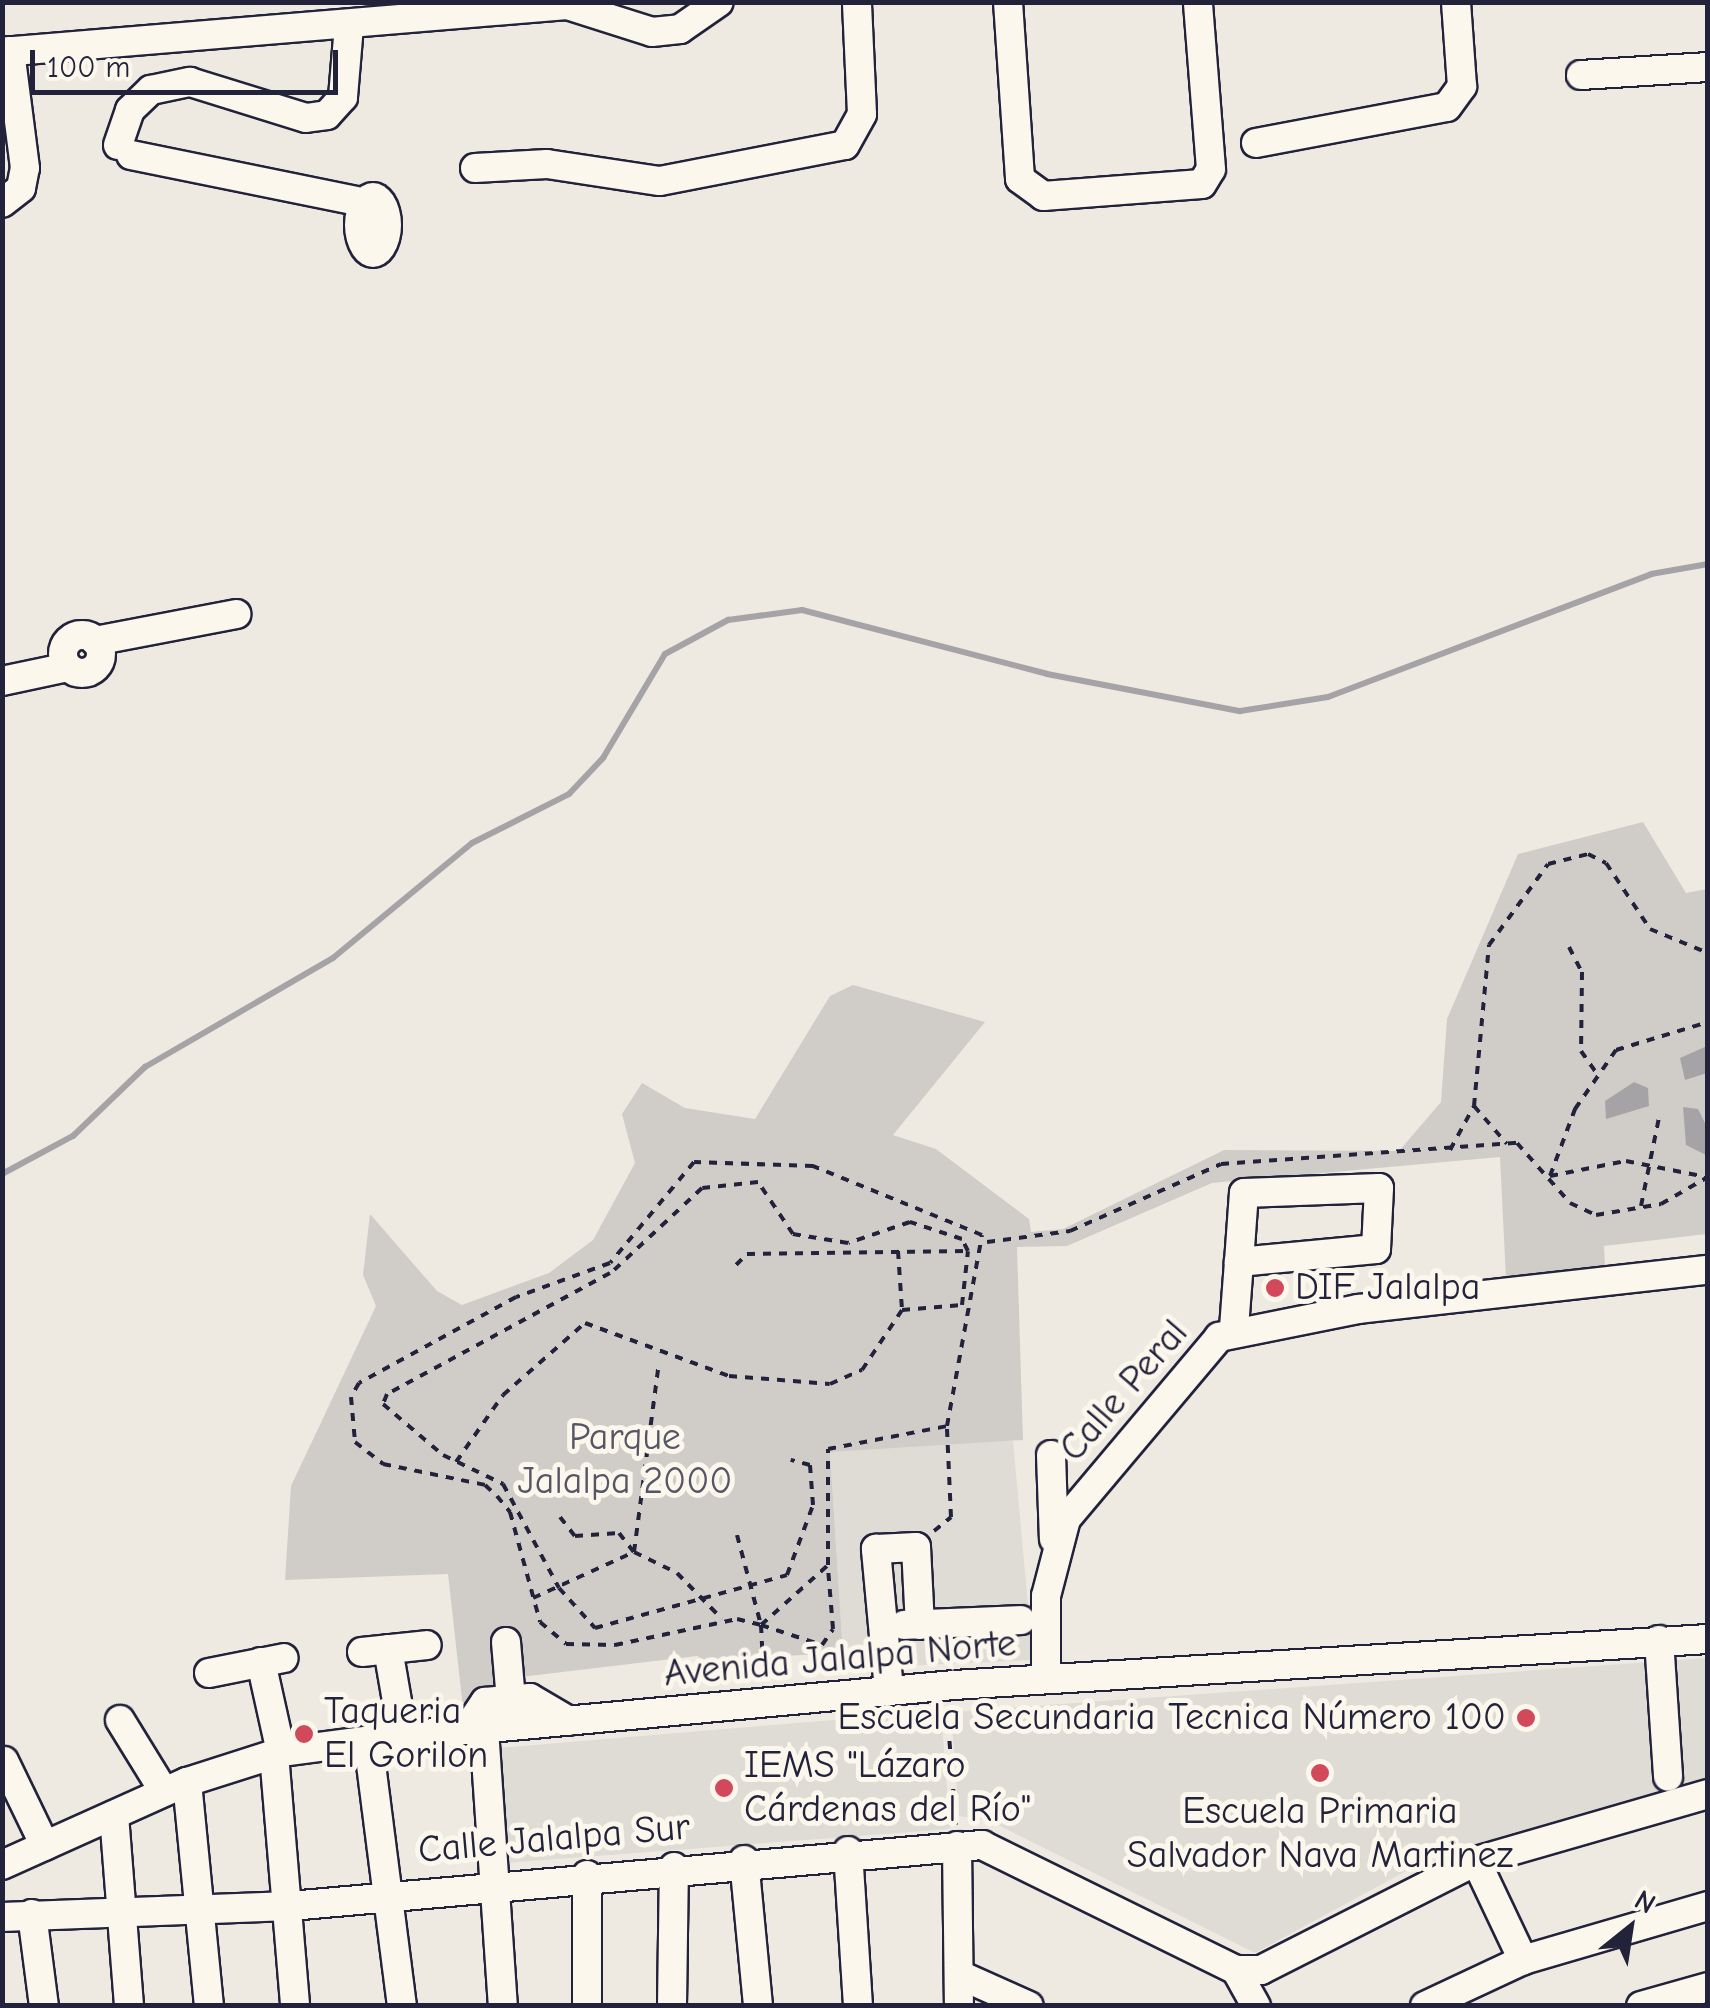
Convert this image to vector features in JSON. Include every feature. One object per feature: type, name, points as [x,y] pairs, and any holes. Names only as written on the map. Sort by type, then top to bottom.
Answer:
[{"type":"street","points":[[2,203],[21,188],[25,168],[6,51],[349,26],[404,12],[567,4],[652,32],[680,29],[719,2]]},
{"type":"street","points":[[476,168],[547,164],[660,181],[845,145],[862,114],[857,2]]},
{"type":"street","points":[[1008,2],[1020,178],[1043,196],[1202,184],[1211,169],[1198,2]]},
{"type":"street","points":[[1256,142],[1447,107],[1462,86],[1456,2]]},
{"type":"street","points":[[349,26],[343,97],[327,115],[306,118],[190,82],[151,90],[130,110],[125,150],[361,202]]},
{"type":"street","points":[[1581,75],[1708,67]]},
{"type":"street","points":[[2,681],[68,667],[71,638],[95,641],[236,614]]},
{"type":"street","points":[[1234,1328],[1238,1262],[1244,1193],[1379,1188],[1376,1250],[1238,1262]]},
{"type":"street","name":"Calle Peral","points":[[1046,1678],[1054,1550],[1133,1430],[1234,1328],[1708,1270]]},
{"type":"street","points":[[1051,1455],[1054,1550]]},
{"type":"street","points":[[889,1690],[876,1549],[916,1547],[920,1625]]},
{"type":"street","points":[[883,1625],[1021,1620]]},
{"type":"street","points":[[1659,1640],[1668,1777]]},
{"type":"street","name":"Avenida Jalalpa Norte","points":[[2,1865],[175,1786],[278,1753],[402,1736],[1046,1678],[1708,1640]]},
{"type":"street","points":[[506,1642],[510,1700]]},
{"type":"street","points":[[402,1736],[375,1650],[427,1645]]},
{"type":"street","points":[[208,1673],[272,1660],[295,2006]]},
{"type":"street","points":[[503,2006],[494,1882],[475,1730],[485,1702],[530,1698],[568,1721]]},
{"type":"street","points":[[120,1720],[175,1786],[203,1906],[209,2006]]},
{"type":"street","points":[[368,1741],[383,1892],[402,2006]]},
{"type":"street","points":[[10,1758],[45,1846]]},
{"type":"street","points":[[1256,2006],[1236,1970],[1262,1970],[1476,1861],[1708,1794]]},
{"type":"street","points":[[114,1815],[129,2006]]},
{"type":"street","points":[[957,1839],[962,1976],[959,2006]]},
{"type":"street","name":"Calle Jalalpa Sur","points":[[2,1917],[122,1908],[290,1906],[383,1892],[957,1839],[1008,1852],[1236,1970]]},
{"type":"street","points":[[848,1851],[858,2006]]},
{"type":"street","points":[[744,1860],[758,2006]]},
{"type":"street","points":[[1476,1861],[1523,1960]]},
{"type":"street","points":[[672,2006],[674,1867]]},
{"type":"street","points":[[587,1875],[587,2006]]},
{"type":"street","points":[[1425,2006],[1523,1960],[1708,1906]]},
{"type":"street","points":[[32,1914],[44,2006]]},
{"type":"street","points":[[962,1976],[1029,2006]]},
{"type":"street","points":[[1641,2006],[1708,1987]]},
{"type":"path","points":[[1450,1150],[1474,1106],[1489,945],[1548,864],[1588,854],[1606,862],[1658,936],[1708,953]]},
{"type":"path","points":[[1569,947],[1582,972],[1582,1051],[1597,1074]]},
{"type":"path","points":[[1550,1176],[1597,1074],[1616,1050],[1708,1022]]},
{"type":"path","points":[[1474,1106],[1507,1144]]},
{"type":"path","points":[[1641,1207],[1660,1113]]},
{"type":"path","points":[[948,1426],[828,1449],[828,1565],[833,1630],[822,1645],[761,1625],[722,1619],[587,1648],[540,1622],[510,1512],[497,1496],[367,1456],[350,1429],[351,1397],[368,1374],[499,1305],[610,1263],[686,1166],[771,1160],[844,1175],[982,1235],[984,1258],[962,1305]]},
{"type":"path","points":[[1550,1176],[1593,1163],[1648,1166],[1707,1177]]},
{"type":"path","points":[[1550,1176],[1583,1211],[1641,1207],[1707,1177]]},
{"type":"path","points":[[791,1460],[810,1465],[808,1531],[787,1575],[603,1628],[559,1588],[516,1499],[456,1462],[382,1398],[612,1272],[702,1188],[758,1182],[792,1234],[848,1242],[910,1222],[962,1238],[968,1251],[957,1408],[948,1426],[951,1517],[916,1547]]},
{"type":"path","points":[[736,1265],[747,1254],[802,1260],[898,1250],[968,1251]]},
{"type":"path","points":[[456,1462],[503,1395],[585,1323],[729,1376],[830,1384],[862,1370],[902,1310],[898,1250]]},
{"type":"path","points":[[610,1263],[612,1272]]},
{"type":"path","points":[[902,1310],[962,1305]]},
{"type":"path","points":[[634,1552],[658,1369]]},
{"type":"path","points":[[560,1517],[576,1536],[618,1533],[634,1552],[705,1598],[722,1619]]},
{"type":"path","points":[[737,1535],[761,1625],[764,1666]]},
{"type":"path","points":[[533,1598],[634,1552]]},
{"type":"path","points":[[761,1625],[828,1565]]},
{"type":"path","points":[[947,1705],[957,1839]]},
{"type":"shaded area","points":[[1707,1046],[1707,1073],[1685,1080],[1680,1058]]},
{"type":"shaded area","points":[[1634,1082],[1648,1088],[1649,1106],[1606,1119],[1605,1101]]},
{"type":"shaded area","points":[[1683,1107],[1698,1109],[1707,1127],[1706,1155],[1686,1145]]},
{"type":"shaded area","name":"IEMS \"Lázaro Cárdenas del Río\"","points":[[895,1441],[1013,1441],[1033,1660],[902,1666],[885,1646],[843,1653],[830,1451]]},
{"type":"shaded area","points":[[1707,1658],[1707,1777],[1434,1856],[1255,1953],[990,1821],[959,1816],[951,1712]]},
{"type":"shaded area","name":"IEMS \"Lázaro Cárdenas del Río\"","points":[[941,1711],[950,1829],[505,1863],[498,1748]]},
{"type":"green space","name":"Parque Jalalpa 2000","points":[[1643,822],[1686,893],[1707,889],[1707,1234],[1604,1246],[1605,1266],[1506,1279],[1500,1157],[1212,1183],[1067,1246],[1017,1247],[1023,1440],[830,1452],[843,1653],[742,1658],[728,1673],[697,1656],[503,1679],[504,1695],[464,1717],[448,1574],[285,1580],[291,1486],[376,1306],[363,1275],[370,1214],[437,1291],[462,1305],[549,1273],[593,1240],[635,1163],[622,1114],[642,1083],[685,1108],[755,1119],[830,996],[853,985],[985,1022],[893,1135],[936,1149],[1029,1219],[1031,1232],[1063,1229],[1224,1150],[1399,1151],[1441,1102],[1447,1019],[1518,854]]},
{"type":"waterway","points":[[2,1174],[73,1136],[145,1067],[333,958],[472,843],[569,794],[603,758],[665,654],[728,620],[802,610],[1047,674],[1240,711],[1328,697],[1651,574],[1708,564]]},
{"type":"place","name":"DIF Jalalpa","points":[[1275,1288]]},
{"type":"place","name":"Escuela Secundaria Tecnica Número 100","points":[[1526,1718]]},
{"type":"place","name":"Taqueria El Gorilon","points":[[304,1734]]},
{"type":"place","name":"Escuela Primaria Salvador Nava Martinez","points":[[1320,1773]]},
{"type":"place","name":"IEMS \"Lázaro Cárdenas del Río\"","points":[[724,1788]]}]
